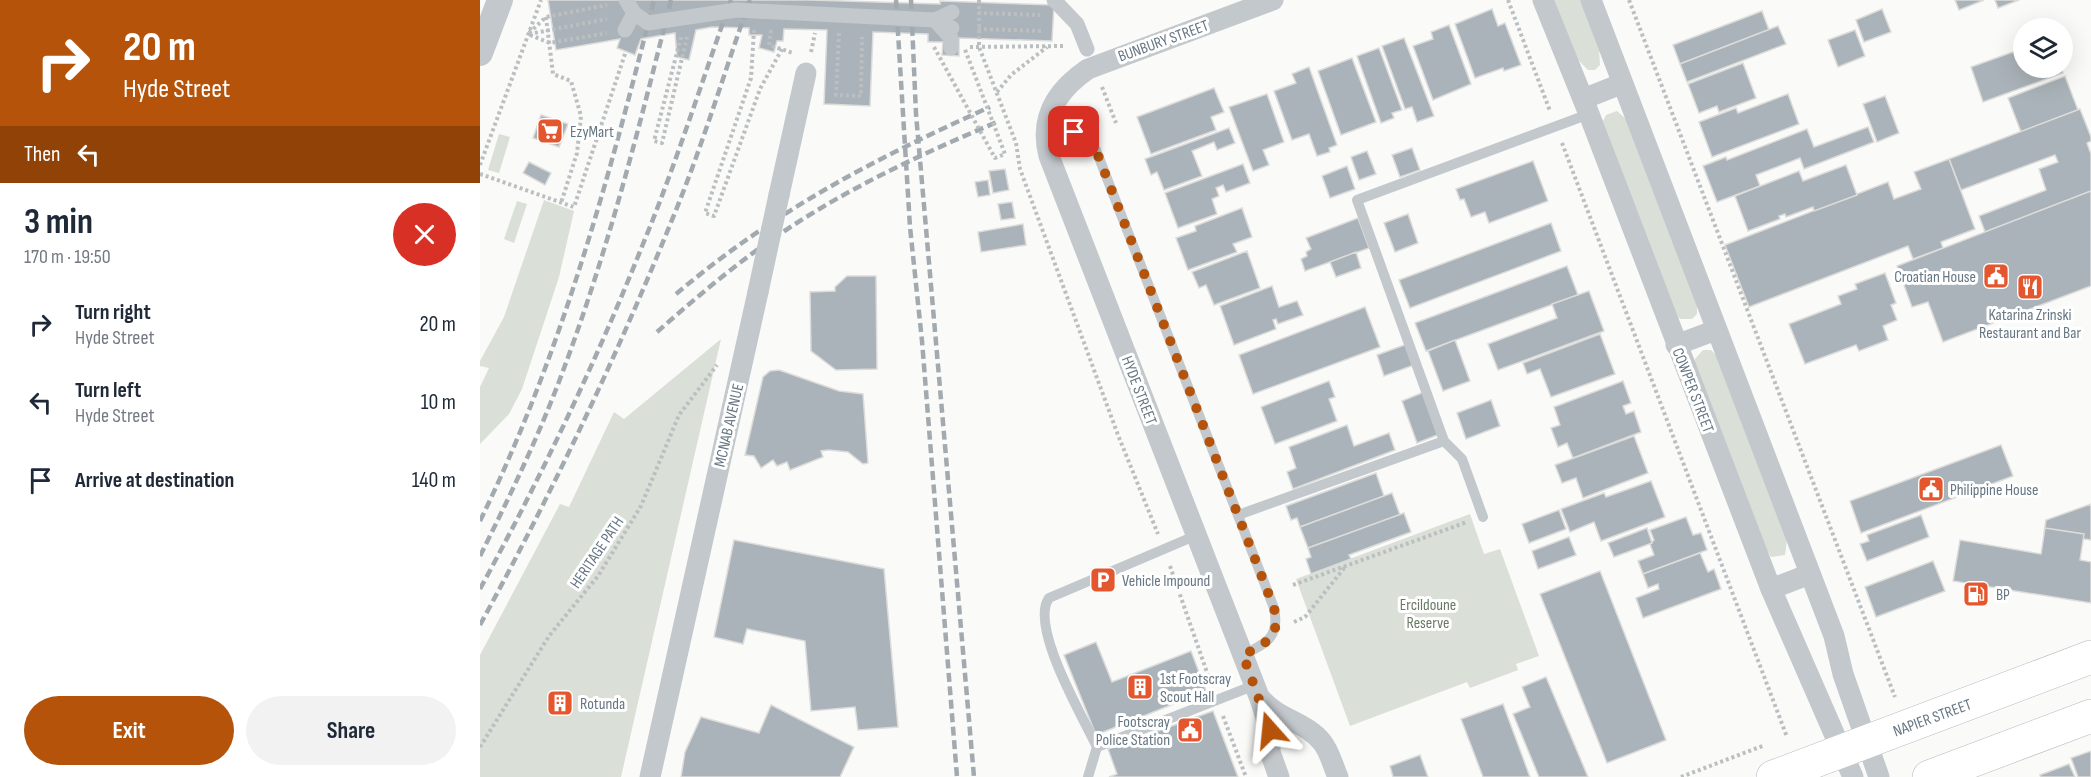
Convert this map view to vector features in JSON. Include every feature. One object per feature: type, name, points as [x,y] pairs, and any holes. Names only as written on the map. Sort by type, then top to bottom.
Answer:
[{"type":"main road","name":"NAPIER STREET","points":[[1773,777],[1854,756],[2091,657]]},
{"type":"main road","points":[[1929,777],[2091,717]]},
{"type":"street","points":[[480,53],[500,0]]},
{"type":"street","points":[[1054,0],[1077,24],[1087,49]]},
{"type":"street","name":"BUNBURY STREET","points":[[1060,93],[1094,65],[1273,0]]},
{"type":"street","name":"COWPER STREET","points":[[1543,0],[1797,655],[1854,756],[1879,777]]},
{"type":"street","name":"COWPER STREET","points":[[1591,0],[1621,84],[1834,636],[1843,674],[1854,756]]},
{"type":"street","points":[[626,5],[648,23],[736,10],[935,20],[952,28]]},
{"type":"street","points":[[625,30],[626,5]]},
{"type":"street","points":[[935,20],[952,12]]},
{"type":"street","points":[[935,20],[957,47]]},
{"type":"street","name":"MCNAB AVENUE","points":[[650,777],[806,73]]},
{"type":"street","points":[[1586,107],[1621,84]]},
{"type":"street","name":"HYDE STREET","points":[[1060,93],[1053,104],[1047,123],[1046,138],[1049,156],[1258,692],[1270,730],[1269,752],[1279,777]]},
{"type":"street","points":[[1677,345],[1716,330]]},
{"type":"street","points":[[1771,589],[1810,573]]},
{"type":"street","points":[[1258,692],[1272,710],[1308,729],[1322,741],[1338,777]]},
{"type":"lane","points":[[1483,517],[1462,459],[1444,441],[1357,200],[1556,126],[1586,107]]},
{"type":"lane","points":[[1047,123],[1074,132],[1095,147],[1274,608],[1276,628],[1271,638],[1243,655]]},
{"type":"lane","points":[[1238,516],[1444,441]]},
{"type":"lane","points":[[1088,777],[1097,747],[1053,655],[1043,614],[1044,604],[1049,598],[1197,535]]},
{"type":"lane","points":[[1097,747],[1217,700],[1258,692]]},
{"type":"path","points":[[480,165],[541,0]]},
{"type":"path","points":[[979,0],[979,47],[1016,143],[1020,169],[1047,249],[1163,548],[1246,777]]},
{"type":"path","points":[[1508,0],[1787,737]]},
{"type":"path","points":[[1629,0],[1895,697]]},
{"type":"path","points":[[480,174],[574,207],[626,53],[626,5],[546,17],[528,34]]},
{"type":"path","points":[[952,12],[1044,15]]},
{"type":"path","points":[[838,62],[836,95],[861,96],[862,15]]},
{"type":"path","points":[[682,33],[654,141],[663,142],[693,16]]},
{"type":"path","points":[[546,17],[553,74],[571,81],[581,116],[578,153],[561,203]]},
{"type":"path","points":[[528,34],[611,18]]},
{"type":"path","points":[[754,26],[750,78],[705,213],[714,216],[760,89],[782,49],[768,45]]},
{"type":"path","points":[[952,28],[1043,31]]},
{"type":"path","points":[[528,34],[550,43],[625,30]]},
{"type":"path","points":[[934,47],[995,159],[1005,154],[957,47],[1066,46],[1065,35]]},
{"type":"path","points":[[997,92],[1011,75],[1047,47]]},
{"type":"path","points":[[1100,80],[1116,123]]},
{"type":"path","name":"HERITAGE PATH","points":[[480,747],[549,636],[598,576],[641,506],[679,415],[718,363]]},
{"type":"path","points":[[1293,585],[1483,517]]},
{"type":"path","points":[[1276,628],[1305,617],[1345,567]]},
{"type":"path","points":[[1681,777],[1795,734]]},
{"type":"green space","points":[[1554,0],[1581,0],[1599,50],[1600,65],[1595,70],[1588,70],[1577,59]]},
{"type":"green space","points":[[1617,111],[1627,120],[1697,305],[1697,314],[1692,319],[1680,319],[1673,311],[1603,121],[1606,115]]},
{"type":"green space","points":[[499,134],[510,137],[499,173],[488,170]]},
{"type":"green space","points":[[544,200],[574,211],[559,277],[522,389],[509,414],[480,444],[480,387],[489,368],[480,366],[480,361],[504,317]]},
{"type":"green space","points":[[517,201],[527,204],[514,243],[504,239]]},
{"type":"green space","points":[[721,339],[621,777],[480,777],[480,655],[560,504],[569,507],[614,412],[624,419]]},
{"type":"green space","points":[[1703,350],[1711,350],[1717,356],[1787,539],[1785,555],[1771,557],[1764,545],[1695,368],[1695,359]]},
{"type":"green space","name":"Ercildoune Reserve","points":[[1470,514],[1484,554],[1500,549],[1539,656],[1516,664],[1518,670],[1470,688],[1467,682],[1350,726],[1296,579]]},
{"type":"building","points":[[548,0],[811,0],[940,4],[940,1],[1054,5],[1052,41],[959,38],[959,56],[942,55],[943,42],[928,42],[928,34],[873,32],[870,106],[824,104],[827,30],[784,29],[783,41],[777,41],[774,52],[759,48],[762,35],[749,35],[749,28],[712,27],[696,30],[689,60],[677,57],[675,33],[641,39],[635,55],[617,48],[620,39],[556,50]]},
{"type":"building","points":[[1955,0],[1984,0],[1959,10]]},
{"type":"building","points":[[1995,0],[2019,0],[1998,8]]},
{"type":"building","points":[[1492,9],[1498,26],[1505,23],[1521,65],[1504,71],[1503,68],[1475,78],[1455,24]]},
{"type":"building","points":[[1882,9],[1891,32],[1864,42],[1856,20]]},
{"type":"building","points":[[1762,11],[1769,30],[1680,64],[1673,45]]},
{"type":"building","points":[[1449,25],[1471,84],[1433,100],[1413,46],[1433,39],[1431,32]]},
{"type":"building","points":[[1778,26],[1786,44],[1687,82],[1680,64]]},
{"type":"building","points":[[1855,30],[1865,56],[1838,67],[1828,40]]},
{"type":"building","points":[[1404,38],[1434,116],[1417,122],[1412,107],[1405,109],[1382,46]]},
{"type":"building","points":[[1379,48],[1402,110],[1392,113],[1394,118],[1381,123],[1357,56]]},
{"type":"building","points":[[2013,52],[2013,78],[2049,78],[1983,102],[1971,67]]},
{"type":"building","points":[[1352,58],[1376,122],[1341,135],[1318,71]]},
{"type":"building","points":[[1743,63],[1756,98],[1719,112],[1717,106],[1699,113],[1688,84]]},
{"type":"building","points":[[1309,67],[1337,145],[1329,148],[1330,152],[1317,156],[1309,134],[1292,140],[1274,91],[1296,83],[1292,74]]},
{"type":"building","points":[[2060,78],[2066,78],[2078,110],[2021,132],[2008,98]]},
{"type":"building","points":[[1214,88],[1224,112],[1211,117],[1216,130],[1151,154],[1137,117]]},
{"type":"building","points":[[1267,94],[1284,142],[1263,150],[1269,165],[1253,171],[1229,107]]},
{"type":"building","points":[[1788,94],[1799,124],[1712,157],[1699,122],[1736,108],[1738,113]]},
{"type":"building","points":[[1885,96],[1899,133],[1877,142],[1863,104]]},
{"type":"building","points":[[2080,109],[2091,137],[2091,141],[2087,143],[2091,154],[2091,191],[1985,232],[1979,216],[2046,190],[2039,169],[2058,162],[2055,155],[1961,190],[1949,159]]},
{"type":"building","name":"EzyMart","points":[[541,115],[568,124],[559,147],[533,138]]},
{"type":"building","points":[[1868,127],[1874,142],[1804,169],[1800,158],[1756,175],[1760,186],[1717,202],[1703,166],[1726,157],[1727,160],[1807,129],[1814,147]]},
{"type":"building","points":[[1229,128],[1235,143],[1217,150],[1214,142],[1192,151],[1202,176],[1164,190],[1157,172],[1151,175],[1145,159]]},
{"type":"building","points":[[1412,148],[1420,170],[1400,177],[1392,155]]},
{"type":"building","points":[[1367,151],[1376,174],[1359,180],[1351,157]]},
{"type":"building","points":[[1949,159],[1975,229],[1941,242],[1943,248],[1913,259],[1908,246],[1749,307],[1725,245],[1888,182],[1894,199],[1921,189],[1914,172]]},
{"type":"building","points":[[1533,161],[1548,201],[1489,223],[1485,212],[1471,217],[1464,199],[1460,200],[1456,189]]},
{"type":"building","points":[[529,162],[551,173],[545,185],[523,173]]},
{"type":"building","points":[[1243,164],[1250,183],[1226,192],[1223,185],[1216,188],[1219,196],[1212,199],[1217,214],[1178,228],[1165,193]]},
{"type":"building","points":[[1846,165],[1857,195],[1814,211],[1813,207],[1786,217],[1785,214],[1779,216],[1780,219],[1748,231],[1735,196],[1799,171],[1803,181]]},
{"type":"building","points":[[1347,166],[1355,189],[1330,198],[1322,176]]},
{"type":"building","points":[[1005,169],[1009,190],[993,193],[989,171]]},
{"type":"building","points":[[988,180],[990,195],[978,197],[975,182]]},
{"type":"building","name":"Croatian House","points":[[2091,191],[2091,286],[1943,342],[1928,302],[1912,307],[1897,266]]},
{"type":"building","points":[[1012,202],[1015,218],[1001,220],[998,204]]},
{"type":"building","points":[[1242,208],[1252,237],[1233,244],[1237,252],[1188,270],[1176,238],[1196,231],[1195,226]]},
{"type":"building","points":[[1408,214],[1418,243],[1395,252],[1384,223]]},
{"type":"building","points":[[1358,218],[1369,248],[1305,271],[1301,259],[1307,256],[1306,252],[1311,249],[1306,238]]},
{"type":"building","points":[[1551,223],[1561,251],[1410,308],[1399,280]]},
{"type":"building","points":[[1023,224],[1026,245],[981,252],[978,232]]},
{"type":"building","points":[[1247,251],[1260,288],[1214,305],[1206,285],[1199,288],[1192,272]]},
{"type":"building","points":[[1356,252],[1361,268],[1336,277],[1330,262]]},
{"type":"building","points":[[1567,266],[1578,295],[1426,351],[1415,323]]},
{"type":"building","points":[[1885,273],[1896,303],[1891,305],[1897,320],[1883,326],[1888,340],[1859,351],[1856,345],[1805,364],[1789,324],[1841,304],[1838,296],[1857,289],[1855,284]]},
{"type":"building","points":[[847,276],[876,276],[877,369],[836,370],[811,351],[810,292],[835,291],[835,287]]},
{"type":"building","points":[[1272,286],[1279,307],[1297,301],[1303,315],[1278,324],[1276,319],[1273,320],[1276,329],[1234,345],[1220,306]]},
{"type":"building","points":[[1589,291],[1604,331],[1498,370],[1488,344],[1557,318],[1552,304]]},
{"type":"building","points":[[1365,307],[1380,347],[1253,394],[1239,355]]},
{"type":"building","points":[[1600,334],[1615,374],[1551,397],[1540,369],[1527,374],[1523,363]]},
{"type":"building","points":[[1455,340],[1470,381],[1443,391],[1428,351]]},
{"type":"building","points":[[1407,344],[1414,365],[1384,376],[1377,355]]},
{"type":"building","points":[[779,370],[839,391],[863,394],[868,463],[863,464],[848,452],[829,450],[821,451],[823,457],[790,470],[787,462],[777,466],[773,460],[761,468],[754,456],[745,455],[763,377],[770,371]]},
{"type":"building","points":[[1329,381],[1335,397],[1329,399],[1337,421],[1275,444],[1261,407]]},
{"type":"building","points":[[1623,381],[1631,403],[1623,406],[1626,414],[1634,411],[1641,432],[1573,458],[1567,443],[1558,447],[1551,428],[1560,425],[1554,407]]},
{"type":"building","points":[[1424,392],[1440,434],[1417,443],[1402,401]]},
{"type":"building","points":[[1491,400],[1500,426],[1466,439],[1457,413]]},
{"type":"building","points":[[1347,425],[1354,446],[1389,433],[1395,450],[1293,489],[1287,472],[1296,468],[1289,447]]},
{"type":"building","points":[[1634,436],[1648,473],[1583,498],[1576,478],[1562,483],[1555,465]]},
{"type":"building","name":"Philippine House","points":[[2001,445],[2013,476],[1861,533],[1850,501]]},
{"type":"building","points":[[1376,473],[1384,496],[1300,527],[1297,518],[1291,520],[1286,506]]},
{"type":"building","points":[[1651,481],[1665,517],[1601,541],[1594,522],[1570,532],[1561,509],[1604,493],[1606,497]]},
{"type":"building","points":[[1392,493],[1400,515],[1308,548],[1300,527]]},
{"type":"building","points":[[2091,504],[2091,540],[2044,533],[2046,520]]},
{"type":"building","points":[[1559,510],[1566,529],[1529,543],[1522,524]]},
{"type":"building","points":[[1404,513],[1411,532],[1349,555],[1351,559],[1311,574],[1306,559],[1311,557],[1308,548]]},
{"type":"building","points":[[1921,515],[1929,537],[1867,561],[1860,544],[1869,541],[1867,535]]},
{"type":"building","points":[[1686,517],[1693,535],[1701,533],[1707,550],[1643,574],[1638,561],[1654,555],[1650,544],[1654,540],[1650,530]]},
{"type":"building","points":[[1647,528],[1652,543],[1614,557],[1608,543]]},
{"type":"building","points":[[2045,528],[2084,534],[2080,560],[2091,562],[2091,603],[1953,581],[1960,540],[2041,554]]},
{"type":"building","points":[[1569,537],[1576,555],[1538,569],[1532,551]]},
{"type":"building","points":[[734,540],[884,569],[898,727],[858,730],[855,707],[811,711],[805,641],[747,629],[743,644],[714,637]]},
{"type":"building","points":[[1700,553],[1708,572],[1714,569],[1721,589],[1643,618],[1636,598],[1659,589],[1658,584],[1648,588],[1643,574]]},
{"type":"building","points":[[1933,561],[1945,591],[1876,617],[1865,587]]},
{"type":"building","points":[[1600,571],[1666,740],[1607,763],[1540,594]]},
{"type":"building","name":"1st Footscray Scout Hall","points":[[1096,642],[1112,682],[1191,651],[1206,691],[1096,735],[1064,655]]},
{"type":"building","points":[[1546,677],[1588,777],[1539,777],[1513,714],[1530,707],[1522,687]]},
{"type":"building","name":"Rotunda","points":[[560,690],[570,693],[573,703],[570,713],[560,716],[550,713],[547,703],[550,693]]},
{"type":"building","points":[[1503,704],[1530,777],[1483,777],[1461,719]]},
{"type":"building","points":[[771,705],[854,747],[840,777],[681,777],[685,752],[701,717],[759,733]]},
{"type":"building","name":"Footscray Police Station","points":[[1213,711],[1238,777],[1109,777],[1117,774],[1108,749]]},
{"type":"building","points":[[2091,751],[2091,777],[2078,777],[2071,758]]},
{"type":"building","points":[[1420,755],[1428,777],[1393,777],[1390,766]]},
{"type":"building","points":[[2069,764],[2075,777],[2041,777],[2040,775]]},
{"type":"railway","points":[[480,521],[509,458],[559,330],[601,200],[654,0]]},
{"type":"railway","points":[[480,556],[537,435],[583,316],[624,182],[671,0]]},
{"type":"railway","points":[[480,589],[567,419],[625,288],[667,184],[731,0]]},
{"type":"railway","points":[[480,625],[559,472],[632,316],[686,184],[750,0]]},
{"type":"railway","points":[[896,0],[910,227],[922,341],[957,777]]},
{"type":"railway","points":[[911,0],[916,114],[974,777]]},
{"type":"railway","points":[[676,294],[751,237],[826,189],[865,167],[990,107]]},
{"type":"railway","points":[[657,332],[736,266],[811,214],[889,171],[997,122]]},
{"type":"place","name":"EzyMart","points":[[550,131]]},
{"type":"place","name":"Croatian House","points":[[1996,276]]},
{"type":"place","name":"Katarina Zrinski Restaurant and Bar","points":[[2030,287]]},
{"type":"place","name":"Philippine House","points":[[1931,489]]},
{"type":"place","name":"Vehicle Impound","points":[[1103,580]]},
{"type":"place","name":"BP","points":[[1976,594]]},
{"type":"place","name":"1st Footscray Scout Hall","points":[[1140,687]]},
{"type":"place","name":"Rotunda","points":[[560,703]]},
{"type":"place","name":"Footscray Police Station","points":[[1190,730]]},
{"type":"route","points":[[1074,132],[1095,147],[1274,608],[1277,624],[1274,634],[1243,655],[1270,730]]}]
